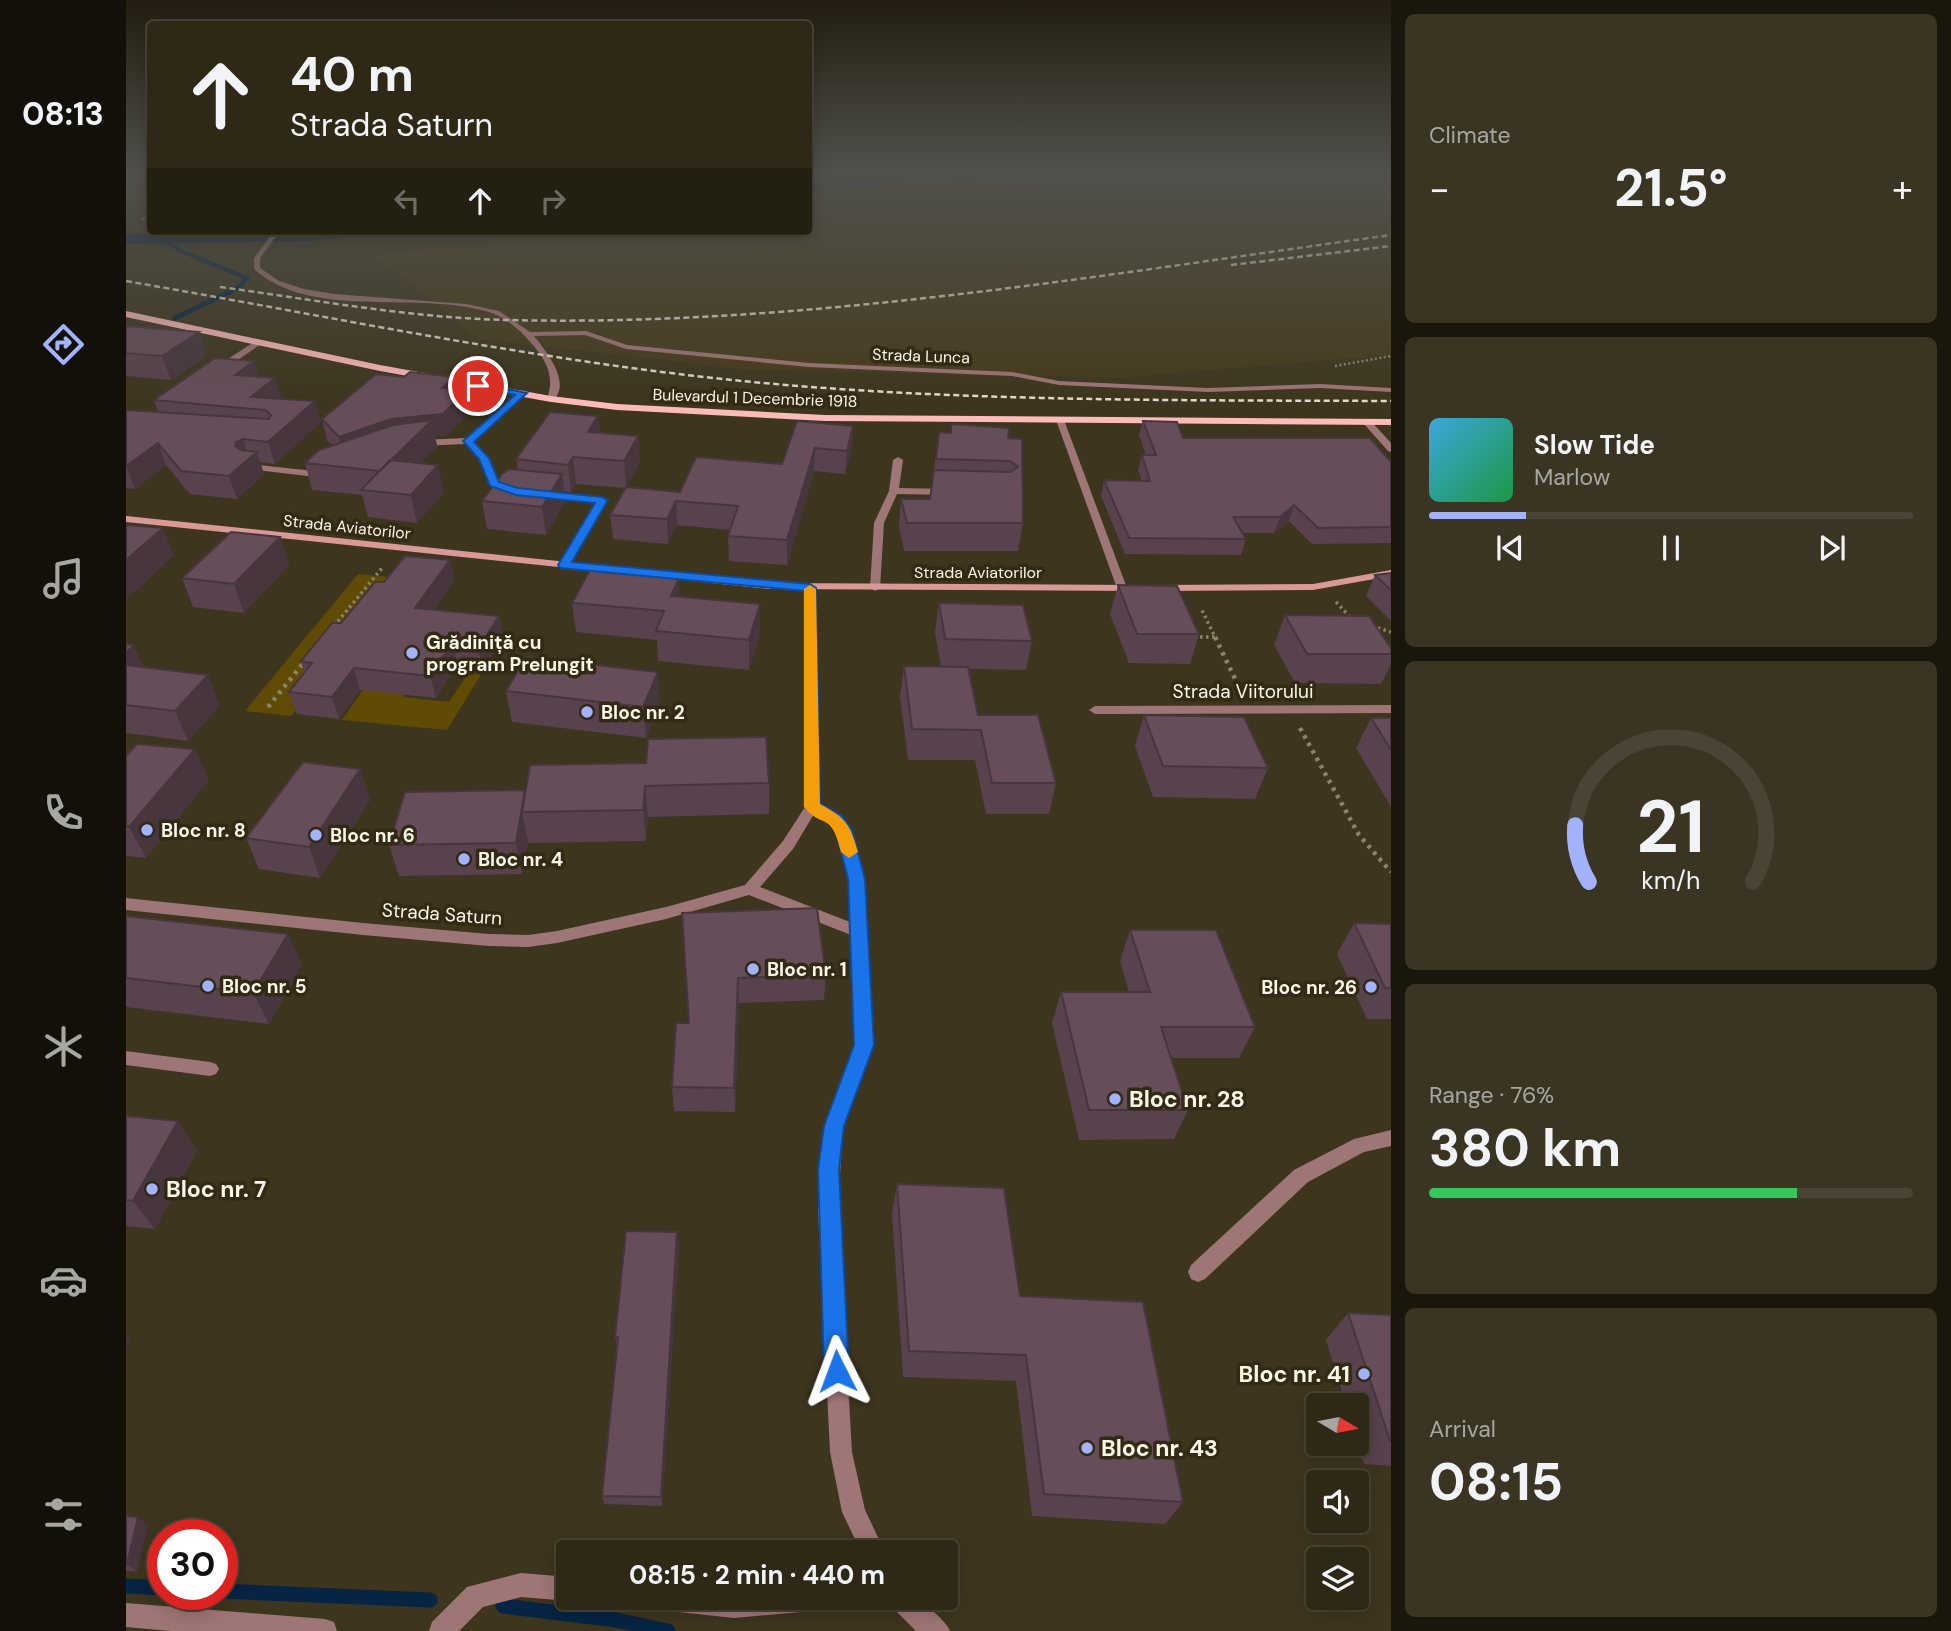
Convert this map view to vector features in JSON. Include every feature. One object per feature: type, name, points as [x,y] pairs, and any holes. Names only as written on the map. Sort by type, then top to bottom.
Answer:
[{"type":"main road","name":"Bulevardul 1 Decembrie 1918","points":[[126,314],[551,399],[617,407],[762,417],[1391,422]]},
{"type":"street","points":[[262,251],[257,258],[257,269],[280,286],[328,294],[480,308],[505,317],[528,334],[542,351],[557,379],[557,387],[551,399]]},
{"type":"street","name":"Strada Lunca","points":[[528,334],[586,333],[626,346],[668,351],[808,365],[1012,374],[1059,383],[1208,390],[1320,386],[1391,390]]},
{"type":"street","points":[[206,378],[260,342]]},
{"type":"street","points":[[410,444],[437,440],[468,441],[522,393]]},
{"type":"street","points":[[1060,420],[1122,588]]},
{"type":"street","points":[[1367,422],[1391,449]]},
{"type":"street","points":[[468,441],[483,458],[494,484],[528,493]]},
{"type":"street","points":[[875,588],[879,523],[894,491],[898,460]]},
{"type":"street","points":[[250,467],[316,474],[330,467]]},
{"type":"street","points":[[894,491],[964,492]]},
{"type":"street","points":[[541,494],[602,500],[564,565]]},
{"type":"street","name":"Strada Aviatorilor","points":[[126,519],[810,588],[1313,587],[1391,573]]},
{"type":"street","points":[[810,588],[812,807],[788,845],[750,889],[859,932]]},
{"type":"street","name":"Strada Viitorului","points":[[1095,710],[1391,709]]},
{"type":"street","points":[[812,807],[835,819],[844,830],[856,879],[864,1045],[834,1126],[828,1209],[841,1452],[854,1512],[867,1540]]},
{"type":"street","name":"Strada Saturn","points":[[126,904],[388,931],[528,941],[666,913],[750,889]]},
{"type":"street","points":[[126,1058],[211,1069]]},
{"type":"street","points":[[1198,1272],[1301,1177],[1361,1145],[1391,1138]]},
{"type":"street","points":[[441,1631],[476,1596],[521,1585],[556,1588]]},
{"type":"street","points":[[913,1610],[938,1631]]},
{"type":"street","points":[[126,1615],[324,1631]]},
{"type":"path","points":[[333,628],[383,568]]},
{"type":"path","points":[[1313,587],[1342,606],[1352,620]]},
{"type":"path","points":[[1191,588],[1239,687]]},
{"type":"path","points":[[347,611],[358,612]]},
{"type":"path","points":[[1365,624],[1391,632]]},
{"type":"path","points":[[1192,637],[1215,637]]},
{"type":"path","points":[[268,707],[309,656]]},
{"type":"path","points":[[1290,710],[1359,835],[1391,872]]},
{"type":"shaded area","points":[[408,251],[1391,251],[1391,355],[1120,378],[748,370],[479,339],[376,256]]},
{"type":"shaded area","points":[[358,574],[409,579],[291,716],[245,711]]},
{"type":"shaded area","points":[[421,669],[403,697],[449,702],[469,672],[482,673],[447,730],[342,720],[374,674]]},
{"type":"building","points":[[126,326],[199,332],[162,356],[126,353]]},
{"type":"building","points":[[215,358],[254,361],[235,375],[275,378],[251,397],[315,401],[268,442],[243,439],[236,442],[235,446],[241,450],[257,452],[229,476],[181,471],[158,443],[126,466],[126,410],[269,419],[271,415],[265,410],[154,400]]},
{"type":"building","points":[[410,372],[454,377],[442,388],[463,390],[457,395],[462,395],[443,414],[391,419],[339,437],[322,419],[376,374],[404,377]]},
{"type":"building","points":[[550,412],[598,416],[588,432],[638,436],[624,461],[573,457],[568,465],[516,459]]},
{"type":"building","points":[[432,420],[380,471],[305,463],[319,450],[393,425]]},
{"type":"building","points":[[797,421],[853,426],[847,451],[815,448],[787,540],[728,536],[738,506],[676,501],[667,519],[610,515],[626,487],[680,492],[696,457],[782,464]]},
{"type":"building","points":[[1143,421],[1177,422],[1183,438],[1370,438],[1391,462],[1391,527],[1318,528],[1294,505],[1280,517],[1233,517],[1246,539],[1129,538],[1104,480],[1150,481],[1142,455],[1156,455]]},
{"type":"building","points":[[951,424],[1009,428],[1008,438],[1022,439],[1023,523],[907,523],[901,499],[930,499],[934,470],[1010,472],[1018,467],[1010,461],[936,459],[939,432],[951,433]]},
{"type":"building","points":[[390,460],[438,465],[411,495],[361,490]]},
{"type":"building","points":[[509,469],[562,474],[542,507],[482,501],[502,474]]},
{"type":"building","points":[[126,525],[163,528],[126,560]]},
{"type":"building","points":[[231,532],[280,537],[234,584],[182,578]]},
{"type":"building","points":[[405,556],[450,560],[415,608],[499,616],[478,649],[454,647],[457,636],[430,676],[354,668],[332,697],[289,692],[312,663],[301,661],[332,623],[341,623],[375,582],[384,582]]},
{"type":"building","points":[[590,570],[679,578],[671,596],[760,604],[749,640],[656,631],[664,611],[572,603]]},
{"type":"building","points":[[1391,573],[1391,590],[1375,575]]},
{"type":"building","points":[[1118,585],[1177,586],[1199,634],[1137,634]]},
{"type":"building","points":[[939,603],[1023,605],[1032,641],[945,639]]},
{"type":"building","points":[[1285,615],[1369,616],[1391,648],[1391,654],[1307,654]]},
{"type":"building","points":[[126,644],[134,645],[126,653]]},
{"type":"building","points":[[526,657],[658,672],[643,707],[506,691]]},
{"type":"building","points":[[126,665],[208,675],[175,711],[126,705]]},
{"type":"building","points":[[904,666],[968,667],[978,715],[1038,715],[1056,783],[992,783],[981,730],[912,729]]},
{"type":"building","points":[[1144,715],[1244,717],[1268,768],[1163,766]]},
{"type":"building","points":[[1371,718],[1391,718],[1391,750]]},
{"type":"building","points":[[766,737],[769,783],[645,786],[643,810],[522,812],[530,765],[646,763],[648,739]]},
{"type":"building","points":[[137,744],[195,749],[129,827],[126,826],[126,756]]},
{"type":"building","points":[[303,762],[360,769],[309,847],[246,838]]},
{"type":"building","points":[[525,790],[516,843],[389,845],[405,792]]},
{"type":"building","points":[[817,908],[826,975],[738,978],[734,1088],[672,1087],[676,1023],[689,1023],[682,913]]},
{"type":"building","points":[[126,916],[288,934],[253,993],[126,978]]},
{"type":"building","points":[[1354,923],[1391,924],[1391,988],[1385,988]]},
{"type":"building","points":[[1130,930],[1216,930],[1255,1027],[1161,1027],[1188,1110],[1089,1110],[1061,992],[1150,992]]},
{"type":"building","points":[[126,1116],[178,1121],[133,1201],[126,1200]]},
{"type":"building","points":[[897,1184],[1004,1188],[1020,1296],[1143,1302],[1183,1502],[1044,1494],[1026,1355],[909,1351]]},
{"type":"building","points":[[626,1231],[677,1232],[661,1497],[602,1496]]},
{"type":"building","points":[[1348,1313],[1391,1315],[1391,1441],[1390,1441]]},
{"type":"building","points":[[126,1516],[138,1517],[127,1564],[126,1564]]},
{"type":"waterway","points":[[181,251],[247,278],[231,291]]},
{"type":"waterway","points":[[175,318],[231,291]]},
{"type":"waterway","points":[[227,293],[231,291]]},
{"type":"waterway","points":[[126,1586],[147,1587]]},
{"type":"waterway","points":[[238,1592],[430,1600]]},
{"type":"waterway","points":[[503,1606],[616,1620],[668,1631]]},
{"type":"railway","points":[[220,287],[364,308],[472,319],[619,320],[840,307],[1061,281],[1275,251]]},
{"type":"railway","points":[[1231,265],[1348,251]]},
{"type":"railway","points":[[126,281],[504,349],[732,380],[979,396],[1391,401]]},
{"type":"slow traffic","points":[[810,589],[808,632],[812,807],[835,819],[844,830],[849,852]]},
{"type":"place","name":"Grădiniță cu program Prelungit","points":[[412,653]]},
{"type":"place","name":"Bloc nr. 2","points":[[587,712]]},
{"type":"place","name":"Bloc nr. 8","points":[[147,830]]},
{"type":"place","name":"Bloc nr. 6","points":[[316,835]]},
{"type":"place","name":"Bloc nr. 4","points":[[464,859]]},
{"type":"place","name":"Bloc nr. 1","points":[[753,969]]},
{"type":"place","name":"Bloc nr. 5","points":[[208,986]]},
{"type":"place","name":"Bloc nr. 26","points":[[1371,987]]},
{"type":"place","name":"Bloc nr. 28","points":[[1115,1099]]},
{"type":"place","name":"Bloc nr. 7","points":[[152,1189]]},
{"type":"place","name":"Bloc nr. 41","points":[[1364,1374]]},
{"type":"place","name":"Bloc nr. 43","points":[[1087,1448]]},
{"type":"route","points":[[478,386],[522,393],[468,441],[483,458],[494,484],[508,490],[602,500],[564,565],[810,588],[808,632],[812,807],[835,819],[844,830],[856,879],[864,1045],[834,1126],[829,1169],[828,1209],[837,1371]]}]
